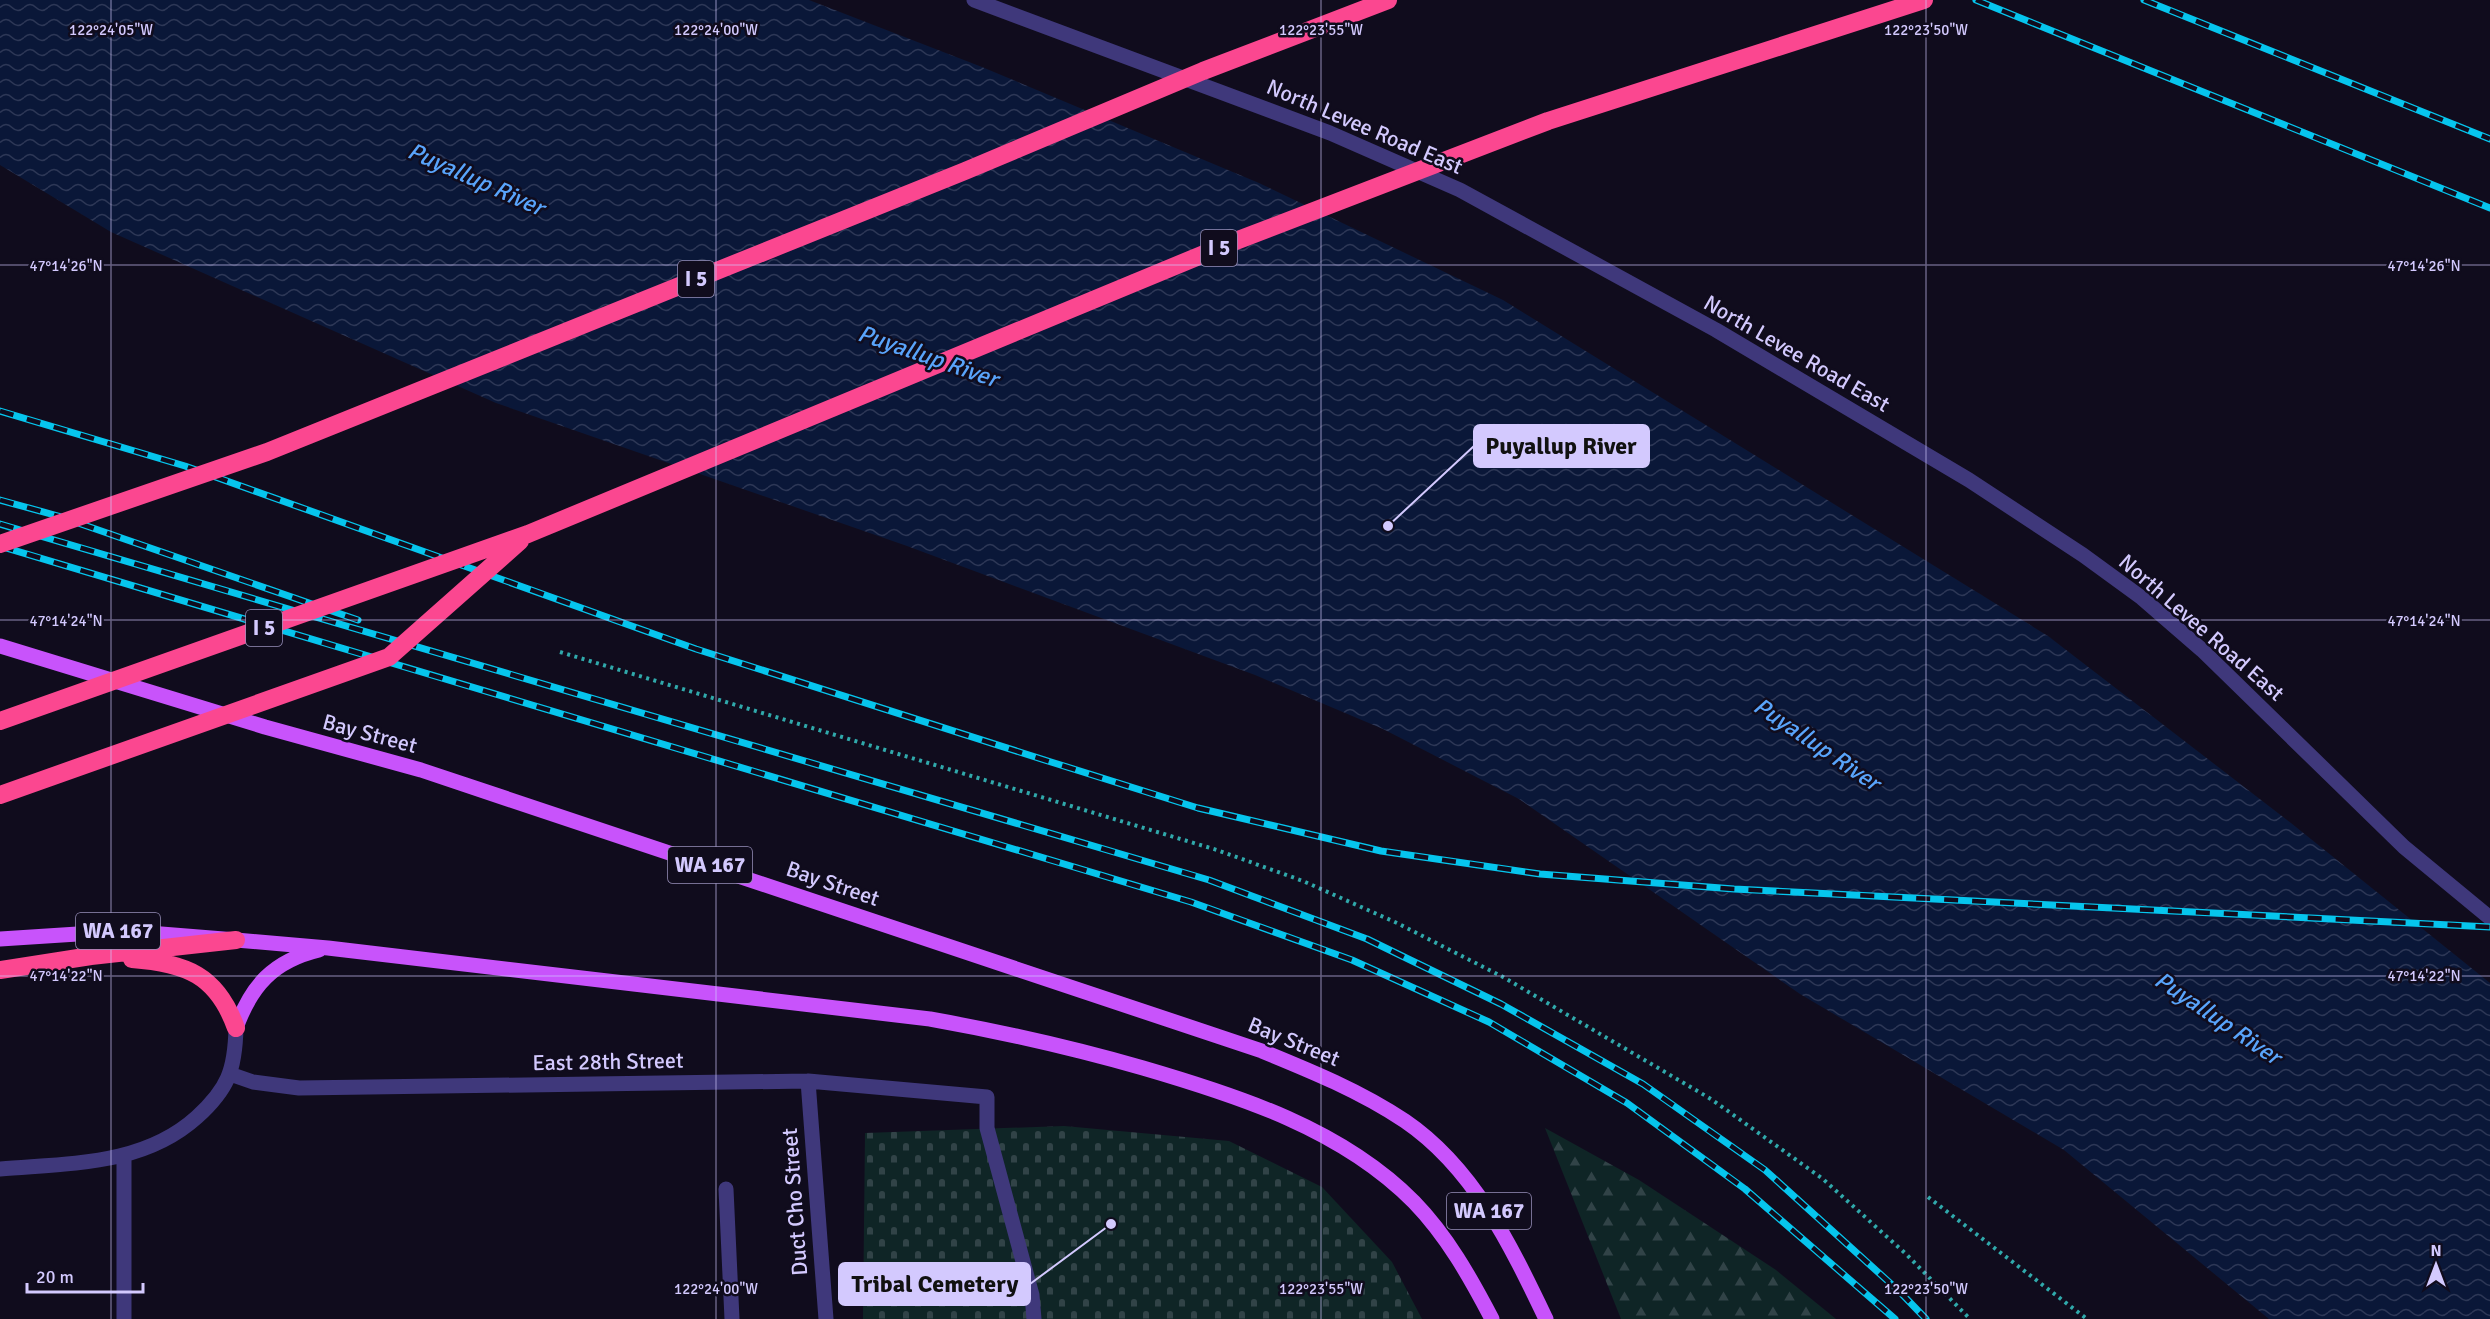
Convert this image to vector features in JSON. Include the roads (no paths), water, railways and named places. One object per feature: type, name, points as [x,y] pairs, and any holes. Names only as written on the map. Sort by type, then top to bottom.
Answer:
[{"type":"highway","name":"I 5","points":[[0,544],[267,452],[965,171],[1203,71],[1388,0]]},
{"type":"highway","name":"I 5","points":[[0,721],[528,534],[1233,242],[1537,125],[1924,0]]},
{"type":"highway","points":[[0,795],[389,657],[528,534]]},
{"type":"highway","points":[[0,970],[91,956],[236,940]]},
{"type":"highway","points":[[91,956],[152,961],[193,972],[207,980],[218,991],[226,1003],[236,1028]]},
{"type":"main road","name":"Bay Street","points":[[0,646],[265,727],[432,774],[1239,1043],[1329,1078],[1406,1122],[1457,1168],[1485,1205],[1516,1255],[1546,1319]]},
{"type":"main road","name":"WA 167","points":[[0,939],[124,931],[328,948],[930,1019],[1070,1048],[1224,1092],[1271,1110],[1321,1134],[1392,1182],[1429,1218],[1446,1240],[1492,1319]]},
{"type":"main road","points":[[236,1028],[245,1003],[264,978],[291,960],[328,948]]},
{"type":"street","name":"North Levee Road East","points":[[974,0],[1330,133],[1460,190],[1584,261],[1716,330],[1969,480],[2083,555],[2142,598],[2202,651],[2404,847],[2490,918]]},
{"type":"street","points":[[0,1168],[124,1156],[147,1149],[181,1132],[215,1099],[230,1074],[236,1053],[236,1028]]},
{"type":"street","name":"East 28th Street","points":[[230,1074],[253,1082],[299,1088],[808,1081],[987,1097],[987,1128],[1032,1295],[1034,1319]]},
{"type":"street","name":"Duct Cho Street","points":[[808,1081],[826,1319]]},
{"type":"street","points":[[124,1156],[124,1319]]},
{"type":"street","points":[[726,1189],[732,1319]]},
{"type":"water","points":[[0,0],[809,0],[982,67],[1259,183],[1503,300],[2048,636],[2291,823],[2490,983],[2490,1319],[2269,1319],[2064,1150],[1800,994],[1519,799],[1383,729],[1255,675],[907,546],[496,403],[111,232],[0,165]]},
{"type":"railway","points":[[1976,0],[2490,208]]},
{"type":"railway","points":[[2144,0],[2490,139]]},
{"type":"railway","points":[[0,411],[185,466],[696,649],[1198,808],[1381,851],[1540,874],[1734,889],[2490,927]]},
{"type":"railway","points":[[0,500],[58,516],[358,620]]},
{"type":"railway","points":[[0,524],[1209,880],[1367,939],[1501,1004],[1643,1084],[1765,1170],[1900,1292],[1926,1319]]},
{"type":"railway","points":[[0,546],[1191,902],[1352,960],[1489,1022],[1627,1103],[1745,1189],[1895,1319]]},
{"type":"place","name":"Puyallup River","points":[[1388,526]]},
{"type":"place","name":"Tribal Cemetery","points":[[1111,1224]]}]
